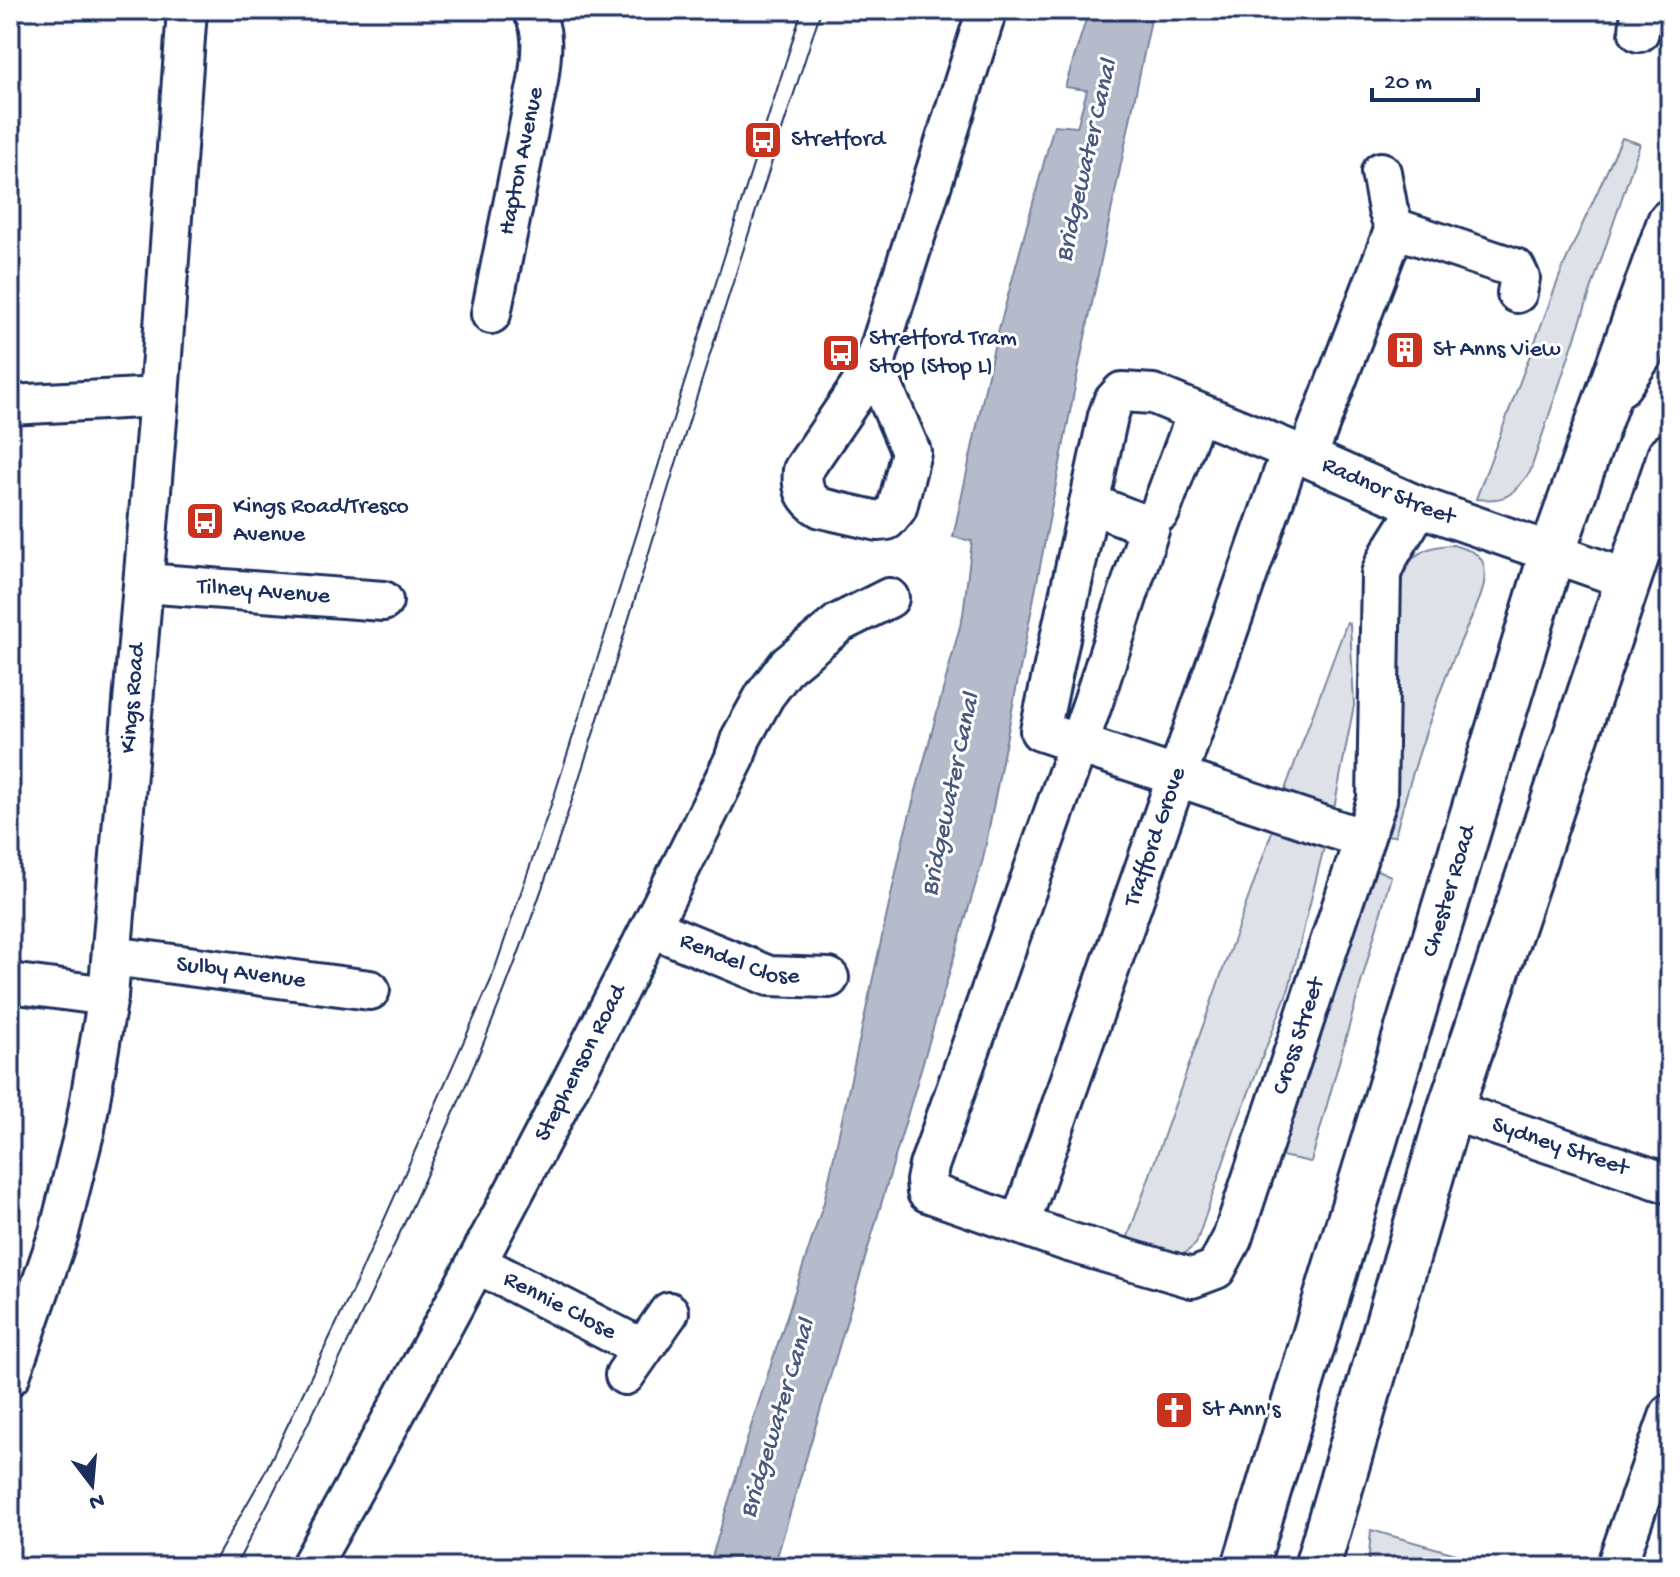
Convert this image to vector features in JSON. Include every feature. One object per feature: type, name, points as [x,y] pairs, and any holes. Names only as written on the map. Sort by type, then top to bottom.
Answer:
[{"type":"main road","name":"Chester Road","points":[[1245,1567],[1552,553],[1670,222]]},
{"type":"main road","points":[[1606,403],[1670,310]]},
{"type":"main road","points":[[1317,1567],[1450,1110],[1670,456]]},
{"type":"street","name":"Kings Road","points":[[10,1376],[59,1233],[85,1129],[108,996],[159,397],[187,10]]},
{"type":"street","name":"Hapton Avenue","points":[[491,314],[538,81],[542,46],[532,10]]},
{"type":"street","points":[[874,366],[987,10]]},
{"type":"street","points":[[1381,172],[1388,210],[1395,228],[1515,268],[1520,278],[1517,293]]},
{"type":"street","name":"Trafford Grove","points":[[1020,1224],[1178,777],[1299,454],[1395,228]]},
{"type":"street","name":"Radnor Street","points":[[1089,503],[1113,402],[1122,392],[1153,394],[1418,506],[1627,579]]},
{"type":"street","points":[[10,405],[159,397]]},
{"type":"street","points":[[1160,512],[1197,413]]},
{"type":"street","points":[[1077,744],[1150,527],[1089,503],[1040,731],[1077,744],[1364,839]]},
{"type":"street","name":"Cross Street","points":[[1077,744],[929,1166],[927,1192],[1192,1278],[1216,1269],[1232,1239],[1377,800],[1381,574],[1386,559],[1411,523],[1418,506]]},
{"type":"street","name":"Tilney Avenue","points":[[144,583],[383,601]]},
{"type":"street","name":"Stephenson Road","points":[[310,1567],[476,1263],[652,928],[734,760],[741,738],[765,695],[787,666],[839,623],[889,598]]},
{"type":"street","name":"Rendel Close","points":[[652,928],[769,976],[829,978]]},
{"type":"street","name":"Sulby Avenue","points":[[112,956],[370,990]]},
{"type":"street","points":[[10,983],[108,996]]},
{"type":"street","name":"Sydney Street","points":[[1450,1110],[1670,1184]]},
{"type":"street","name":"Rennie Close","points":[[476,1263],[634,1362],[669,1312]]},
{"type":"street","points":[[1616,1567],[1670,1414]]},
{"type":"shaded area","points":[[1622,138],[1640,144],[1530,472],[1508,496],[1476,499],[1563,267]]},
{"type":"shaded area","points":[[1453,545],[1471,551],[1481,559],[1485,571],[1483,588],[1436,704],[1395,836],[1379,835],[1394,604],[1406,569],[1418,554],[1438,546]]},
{"type":"shaded area","points":[[1347,622],[1350,624],[1354,705],[1332,819],[1280,803]]},
{"type":"shaded area","points":[[1275,823],[1326,839],[1289,988],[1234,1131],[1196,1244],[1182,1256],[1125,1245]]},
{"type":"shaded area","points":[[1375,869],[1391,876],[1311,1162],[1272,1154],[1366,873]]},
{"type":"shaded area","points":[[1371,1530],[1502,1567],[1368,1567]]},
{"type":"water","name":"Bridgewater Canal","points":[[1089,10],[1153,10],[1079,366],[983,859],[774,1567],[709,1567],[824,1202],[904,836],[963,615],[972,541],[953,537],[993,351],[1054,125],[1077,127],[1087,90],[1065,87]]},
{"type":"tram line","points":[[211,1567],[264,1474],[356,1283],[491,980],[555,793],[802,10]]},
{"type":"tram line","points":[[235,1567],[391,1253],[506,987],[560,837],[821,10]]},
{"type":"place","name":"Stretford","points":[[763,140]]},
{"type":"place","name":"St Anns View","points":[[1405,350]]},
{"type":"place","name":"Stretford Tram Stop (Stop L)","points":[[841,353]]},
{"type":"place","name":"Kings Road/Tresco Avenue","points":[[205,521]]},
{"type":"place","name":"St Ann's","points":[[1174,1410]]}]
